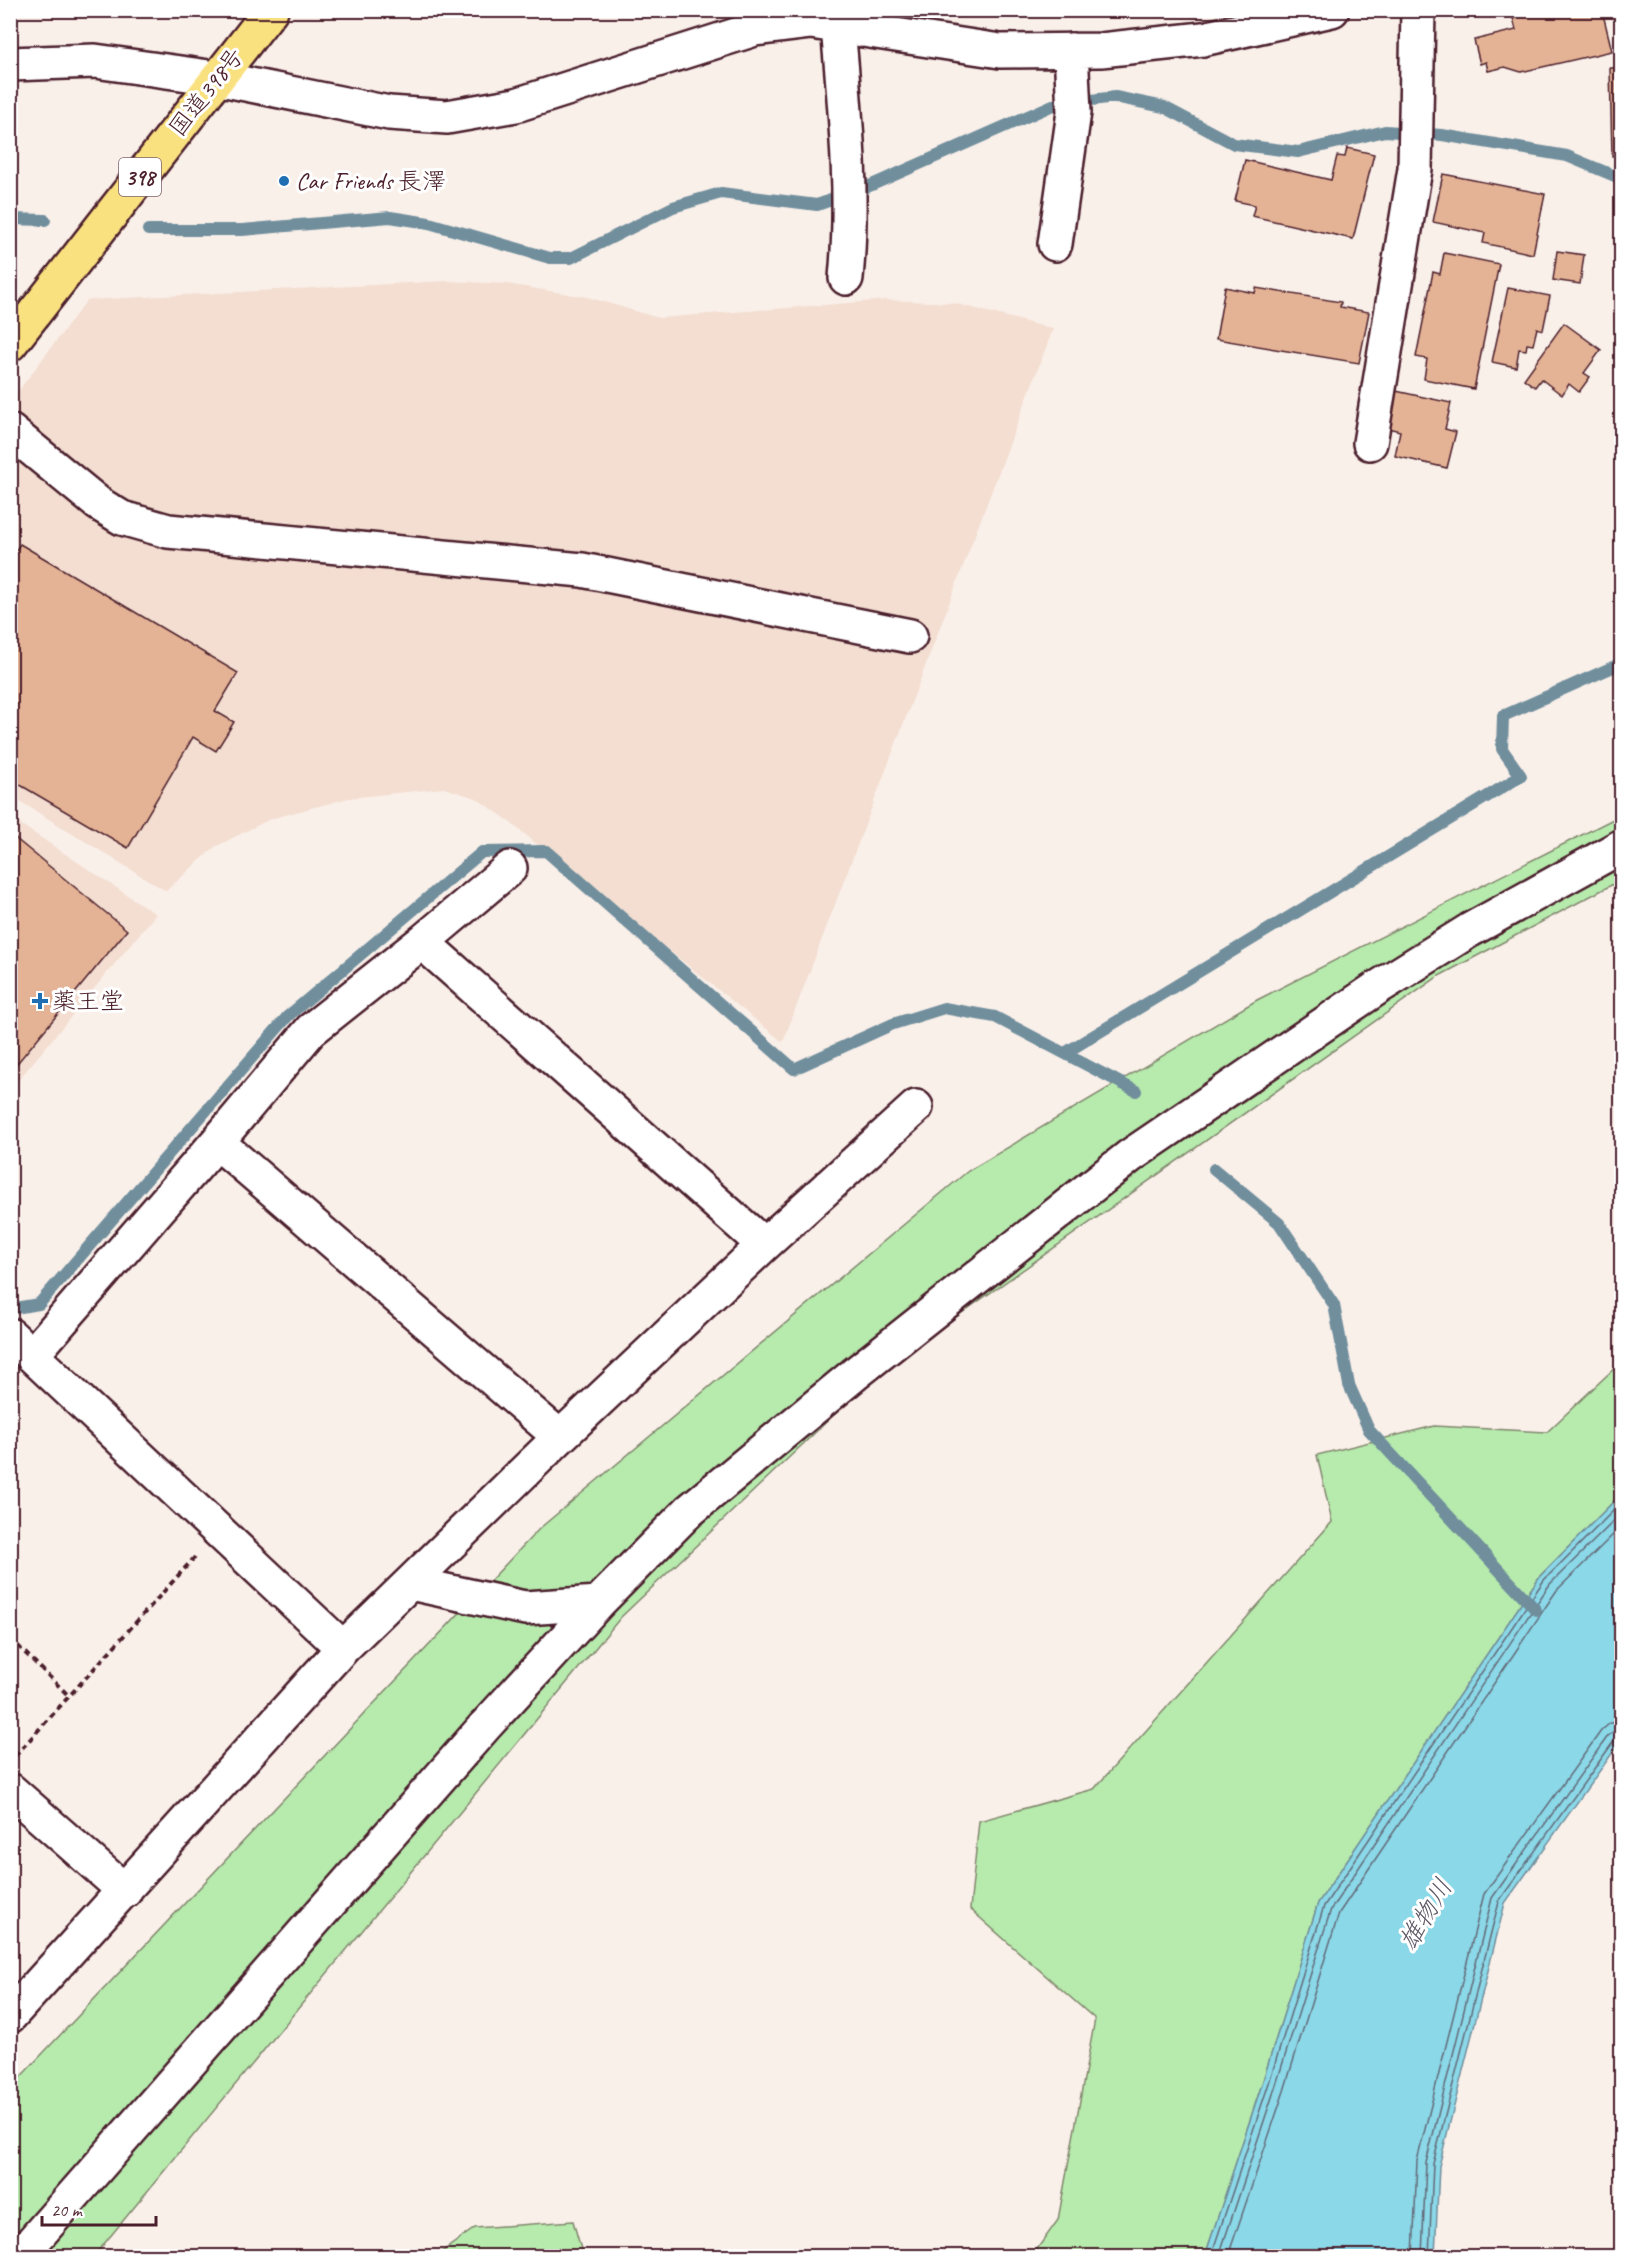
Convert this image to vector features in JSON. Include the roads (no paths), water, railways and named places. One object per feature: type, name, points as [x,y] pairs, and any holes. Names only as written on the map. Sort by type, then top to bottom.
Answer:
[{"type":"highway","name":"国道398号","points":[[10,344],[271,10]]},
{"type":"street","points":[[10,64],[95,61],[216,78],[389,114],[447,117],[516,105],[755,29],[811,22],[1071,63],[1101,50],[1203,39],[1332,10]]},
{"type":"street","points":[[1370,443],[1415,159],[1418,10]]},
{"type":"street","points":[[838,26],[851,233],[846,278]]},
{"type":"street","points":[[1055,244],[1074,112],[1071,63]]},
{"type":"street","points":[[10,431],[99,504],[122,518],[168,531],[582,570],[910,636]]},
{"type":"street","points":[[20,2256],[484,1726],[598,1603],[689,1511],[856,1373],[1130,1156],[1377,988],[1470,930],[1622,846]]},
{"type":"street","points":[[343,1648],[21,1345],[217,1142],[311,1030],[422,942],[510,868]]},
{"type":"street","points":[[422,942],[764,1245]]},
{"type":"street","points":[[10,2016],[343,1648],[560,1437],[764,1245],[916,1107]]},
{"type":"street","points":[[217,1142],[560,1437]]},
{"type":"street","points":[[410,1583],[525,1608],[598,1603]]},
{"type":"street","points":[[10,1790],[125,1890]]},
{"type":"water","name":"雄物川","points":[[1621,1494],[1621,1741],[1505,1903],[1439,2166],[1435,2256],[1205,2256],[1262,2084],[1318,1903],[1540,1576]]},
{"type":"waterway","points":[[148,230],[242,230],[390,217],[429,223],[550,258],[571,258],[673,207],[721,193],[817,205],[865,188],[1053,105],[1115,97],[1164,107],[1234,144],[1298,152],[1385,131],[1442,135],[1567,156],[1622,179]]},
{"type":"waterway","points":[[10,219],[45,220]]},
{"type":"waterway","points":[[1065,1053],[1521,776],[1502,749],[1503,716],[1622,663]]},
{"type":"waterway","points":[[10,1304],[15,1308],[39,1304],[288,1016],[482,852],[546,851],[794,1069],[893,1024],[944,1008],[995,1017],[1136,1091]]},
{"type":"waterway","points":[[1214,1169],[1279,1223],[1334,1305],[1349,1385],[1369,1430],[1536,1610]]},
{"type":"place","name":"Car Friends 長澤","points":[[284,181]]},
{"type":"place","name":"薬王堂","points":[[40,1001]]}]
